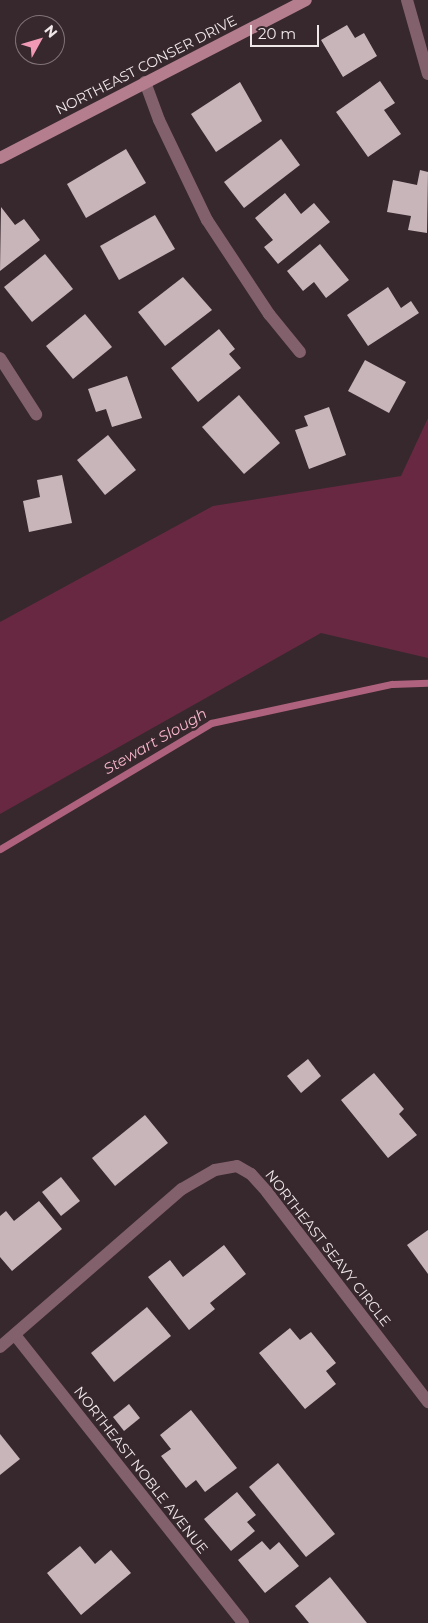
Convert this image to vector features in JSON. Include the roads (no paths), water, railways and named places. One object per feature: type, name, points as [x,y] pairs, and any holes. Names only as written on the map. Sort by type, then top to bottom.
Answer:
[{"type":"street","name":"NORTHEAST CONSER DRIVE","points":[[0,158],[306,0]]},
{"type":"street","points":[[407,0],[428,74]]},
{"type":"street","points":[[146,82],[163,128],[207,220],[269,314],[300,352]]},
{"type":"street","points":[[0,358],[36,414]]},
{"type":"street","name":"NORTHEAST SEAVY CIRCLE","points":[[0,1347],[182,1189],[215,1170],[237,1166],[251,1174],[267,1192],[428,1402]]},
{"type":"street","name":"NORTHEAST NOBLE AVENUE","points":[[15,1335],[243,1623]]},
{"type":"waterway","name":"Stewart Slough","points":[[0,849],[211,723],[392,684],[428,683]]}]
